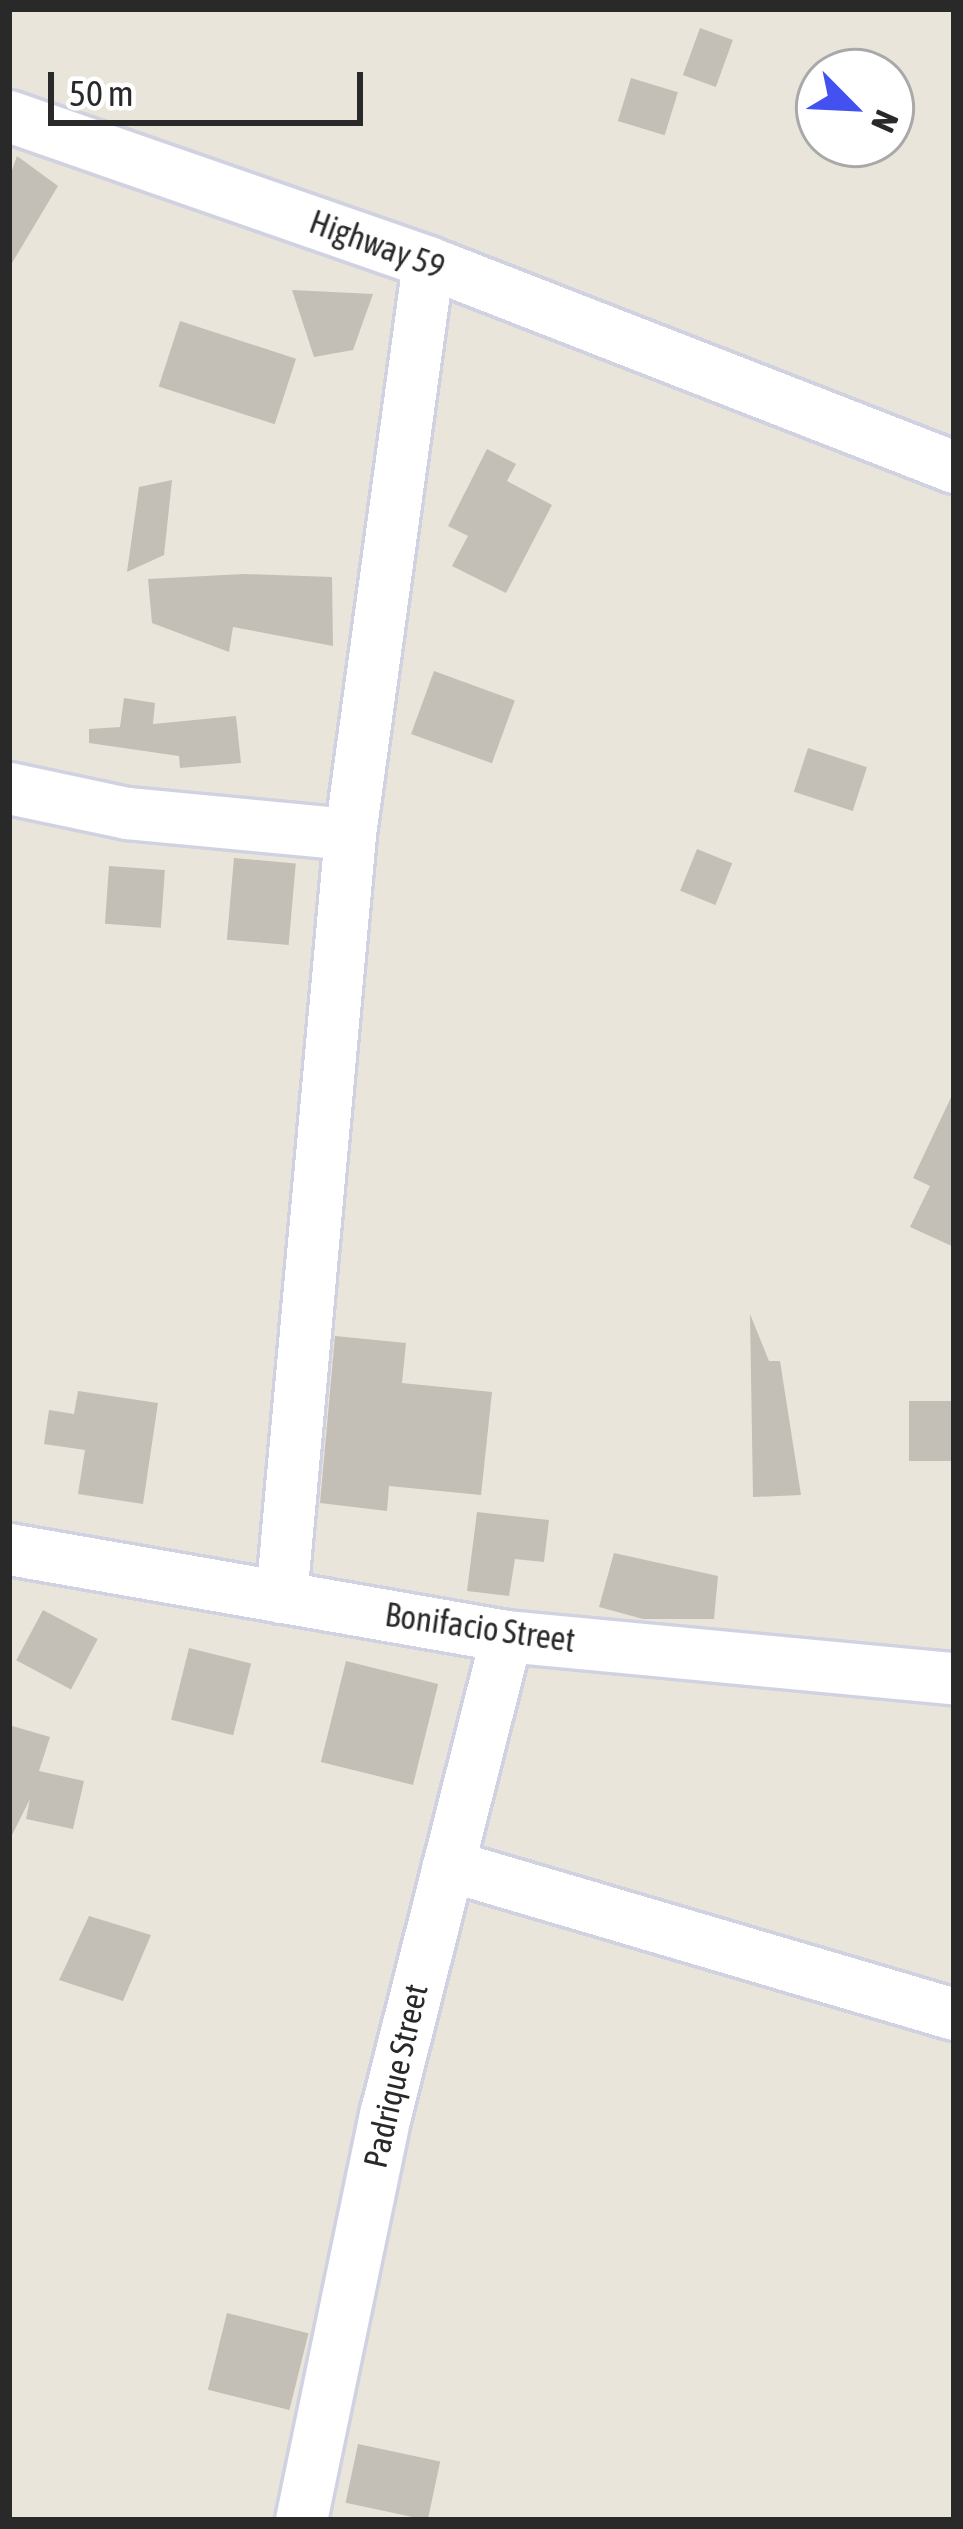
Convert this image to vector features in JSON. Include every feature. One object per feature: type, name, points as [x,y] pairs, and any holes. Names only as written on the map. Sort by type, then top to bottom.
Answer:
[{"type":"street","name":"Highway 59","points":[[9,116],[428,262],[954,467]]},
{"type":"street","points":[[281,1597],[350,834],[428,262]]},
{"type":"street","points":[[9,788],[127,813],[350,834]]},
{"type":"street","name":"Bonifacio Street","points":[[9,1549],[506,1636],[954,1678]]},
{"type":"street","name":"Padrique Street","points":[[301,2520],[448,1864],[506,1636]]},
{"type":"street","points":[[448,1864],[954,2014]]},
{"type":"building","points":[[700,28],[733,40],[716,87],[683,75]]},
{"type":"building","points":[[631,78],[678,92],[665,135],[618,121]]},
{"type":"building","points":[[17,156],[58,186],[9,268],[9,179]]},
{"type":"building","points":[[292,290],[373,294],[353,350],[314,357]]},
{"type":"building","points":[[180,321],[296,359],[275,424],[159,387]]},
{"type":"building","points":[[487,449],[516,464],[507,481],[552,505],[506,593],[452,566],[468,536],[448,526]]},
{"type":"building","points":[[172,480],[164,555],[127,572],[139,487]]},
{"type":"building","points":[[243,574],[332,577],[333,646],[233,627],[229,652],[152,623],[148,579]]},
{"type":"building","points":[[434,671],[515,700],[492,763],[411,734]]},
{"type":"building","points":[[124,698],[155,703],[153,724],[236,716],[241,763],[180,768],[179,756],[89,743],[89,729],[120,727]]},
{"type":"building","points":[[808,748],[867,767],[853,811],[794,792]]},
{"type":"building","points":[[697,849],[732,863],[715,905],[680,891]]},
{"type":"building","points":[[234,858],[296,863],[289,945],[227,940]]},
{"type":"building","points":[[109,866],[165,870],[161,928],[105,924]]},
{"type":"building","points":[[954,1091],[954,1247],[910,1227],[930,1186],[913,1178]]},
{"type":"building","points":[[750,1314],[769,1361],[780,1361],[801,1495],[753,1497]]},
{"type":"building","points":[[335,1336],[406,1343],[402,1383],[492,1392],[481,1495],[389,1486],[387,1511],[320,1503]]},
{"type":"building","points":[[78,1391],[158,1403],[143,1504],[78,1494],[85,1450],[44,1444],[49,1410],[74,1414]]},
{"type":"building","points":[[909,1401],[954,1401],[954,1461],[909,1461]]},
{"type":"building","points":[[477,1512],[549,1520],[544,1562],[515,1559],[509,1596],[467,1591]]},
{"type":"building","points":[[614,1553],[718,1576],[714,1619],[643,1619],[599,1607]]},
{"type":"building","points":[[43,1610],[98,1639],[71,1689],[16,1660]]},
{"type":"building","points":[[189,1648],[251,1663],[233,1735],[171,1720]]},
{"type":"building","points":[[346,1661],[438,1684],[413,1785],[321,1762]]},
{"type":"building","points":[[9,1725],[50,1737],[39,1771],[84,1781],[73,1829],[26,1819],[30,1799],[9,1841]]},
{"type":"building","points":[[89,1916],[151,1935],[123,2001],[59,1980]]},
{"type":"building","points":[[227,2313],[309,2333],[289,2410],[208,2390]]},
{"type":"building","points":[[358,2444],[440,2461],[428,2520],[346,2503]]}]
